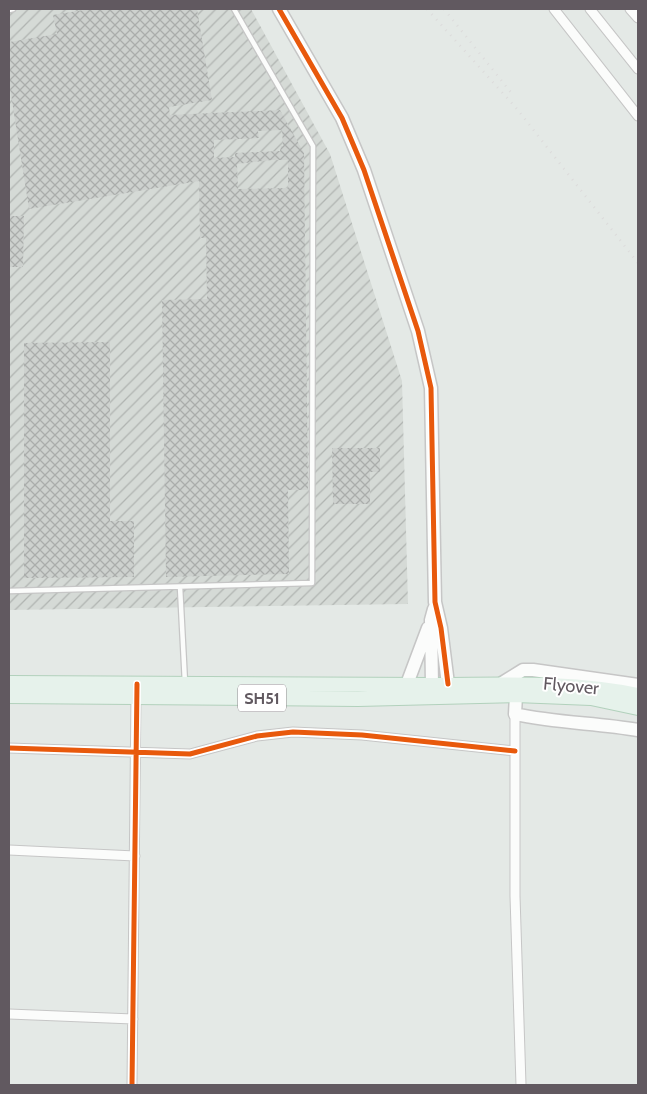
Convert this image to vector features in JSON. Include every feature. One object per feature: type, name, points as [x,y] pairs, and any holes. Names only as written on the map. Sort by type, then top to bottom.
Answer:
[{"type":"main road","name":"SH51","points":[[9,683],[136,690],[358,698],[516,695]]},
{"type":"main road","name":"SH51","points":[[9,696],[136,690],[186,683],[432,685],[502,683]]},
{"type":"main road","name":"Flyover","points":[[502,683],[564,684],[638,695]]},
{"type":"main road","name":"Flyover","points":[[516,695],[591,698],[638,708]]},
{"type":"street","points":[[279,9],[345,126],[364,170],[418,331],[431,388],[435,602],[441,628],[448,684]]},
{"type":"street","points":[[554,9],[638,116]]},
{"type":"street","points":[[590,9],[638,69]]},
{"type":"street","points":[[630,9],[638,18]]},
{"type":"street","points":[[407,684],[431,620],[435,602]]},
{"type":"street","points":[[431,620],[432,685]]},
{"type":"street","points":[[502,683],[523,670],[533,670],[638,685]]},
{"type":"street","points":[[132,1085],[136,690]]},
{"type":"street","points":[[516,695],[515,896],[520,1085]]},
{"type":"street","points":[[515,714],[536,719],[601,724],[638,730]]},
{"type":"street","points":[[9,748],[136,754],[190,754],[245,738],[274,732],[293,732],[362,735],[515,751]]},
{"type":"street","points":[[9,850],[135,856]]},
{"type":"street","points":[[9,1014],[133,1019]]},
{"type":"lane","points":[[9,10],[13,9]]},
{"type":"lane","points":[[9,591],[312,583],[313,146],[234,9]]},
{"type":"lane","points":[[180,587],[186,683]]},
{"type":"shaded area","points":[[9,9],[251,9],[330,154],[402,381],[408,604],[9,610]]},
{"type":"building","points":[[89,9],[197,9],[212,100],[169,107],[170,115],[280,110],[304,153],[308,490],[288,490],[289,574],[166,577],[162,300],[207,299],[206,238],[200,238],[199,181],[29,209],[9,82],[9,42],[57,34],[53,15]],"holes":[[[282,130],[283,146],[281,146],[280,151],[235,153],[235,157],[214,158],[214,140],[259,138],[258,131]],[[288,160],[288,188],[238,189],[237,164]]]},
{"type":"building","points":[[9,216],[24,216],[23,267],[9,267]]},
{"type":"building","points":[[110,342],[110,521],[134,521],[134,577],[24,578],[24,343]]},
{"type":"building","points":[[332,448],[380,448],[380,472],[370,472],[370,504],[333,504]]},
{"type":"railway","points":[[427,9],[517,109],[638,263]]},
{"type":"railway","points":[[444,9],[513,95]]},
{"type":"cycle path","points":[[279,9],[342,118],[364,170],[418,331],[431,388],[435,602],[441,628],[448,684]]},
{"type":"cycle path","points":[[132,1085],[137,684]]},
{"type":"cycle path","points":[[9,748],[190,754],[257,736],[293,732],[362,735],[515,751]]}]
